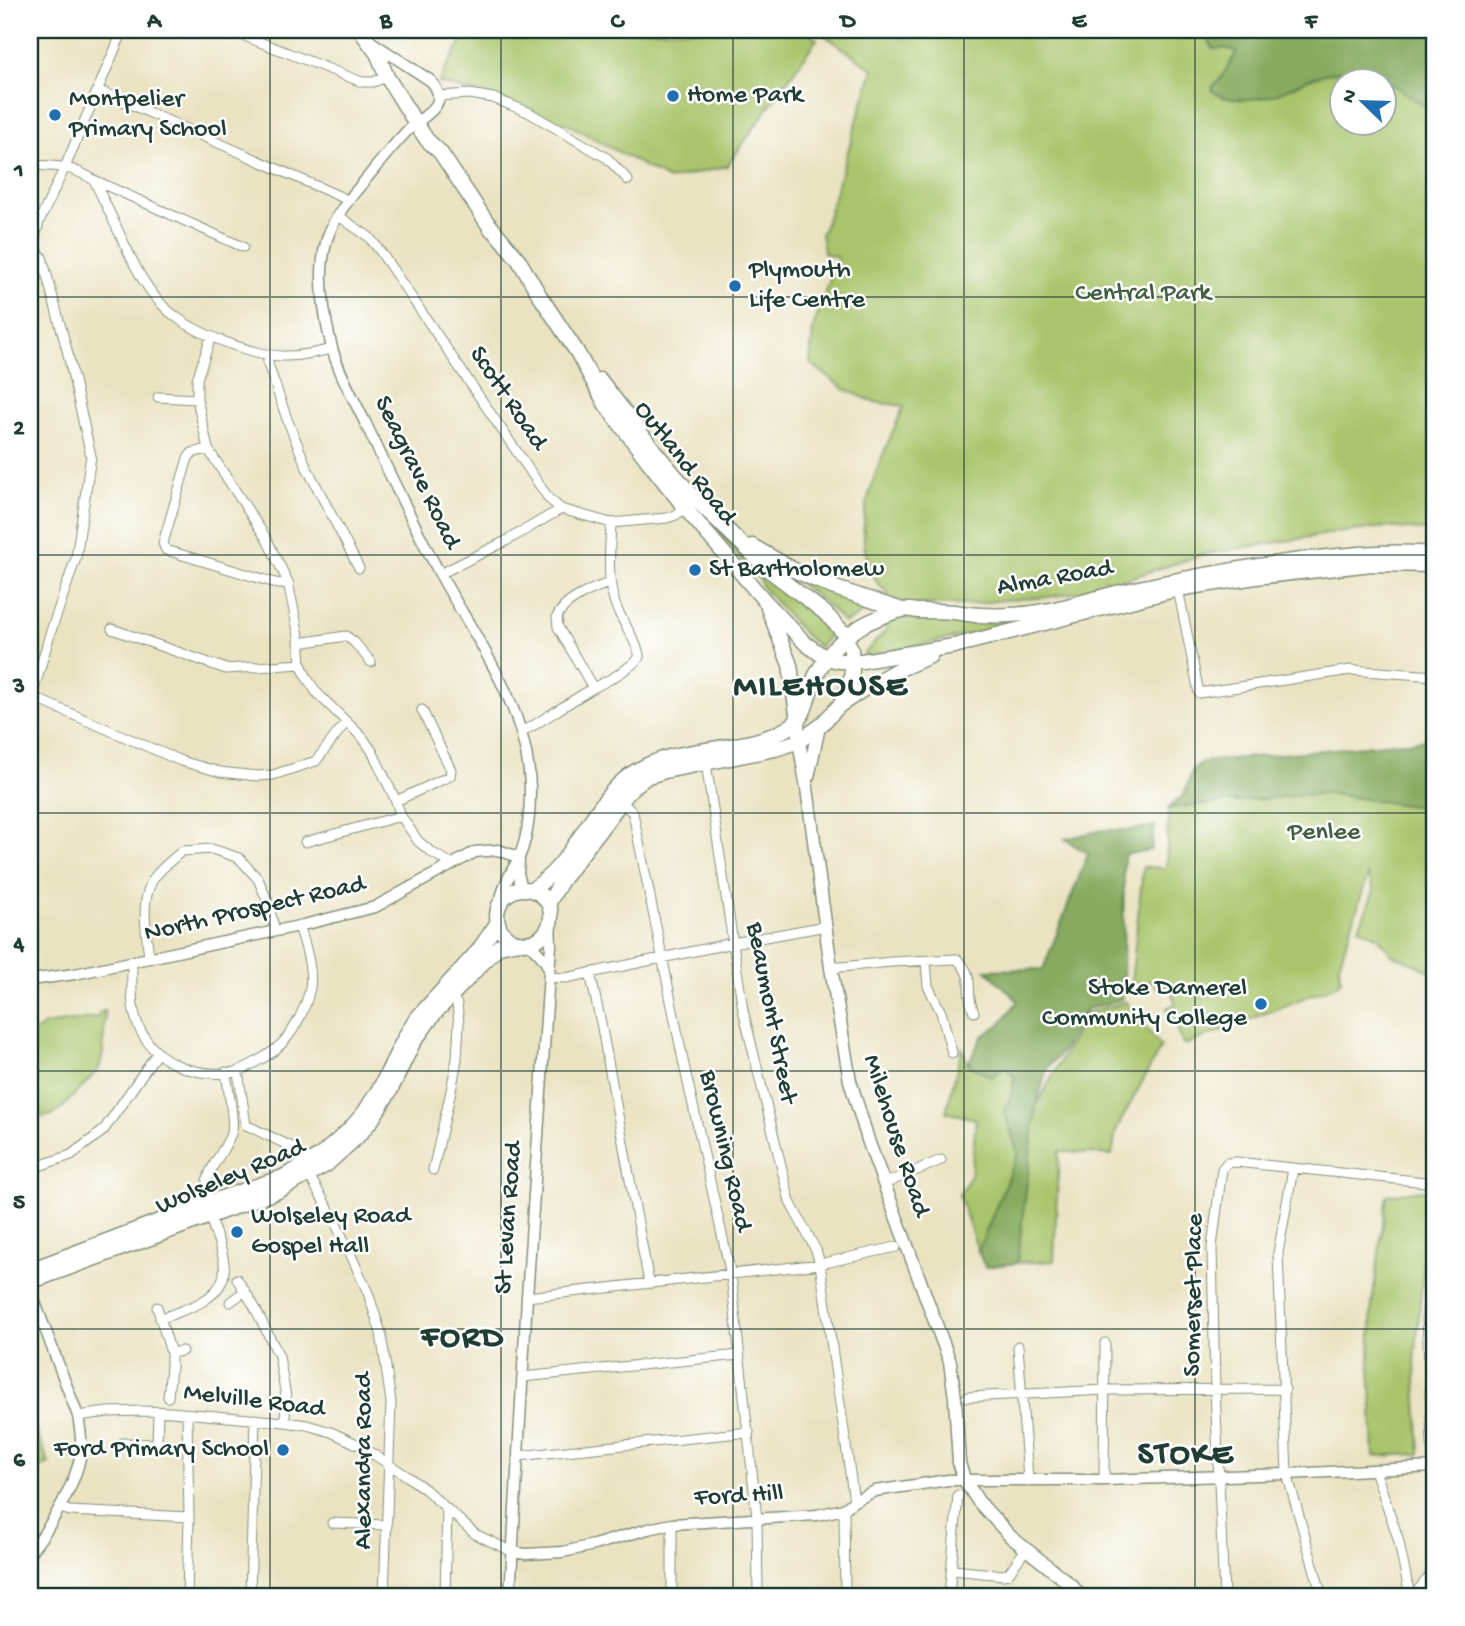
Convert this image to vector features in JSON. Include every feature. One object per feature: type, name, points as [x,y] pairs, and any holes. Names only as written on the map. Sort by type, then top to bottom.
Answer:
[{"type":"main road","name":"Outland Road","points":[[364,35],[393,73],[419,119],[427,140],[440,152],[488,223],[513,267],[540,296],[577,352],[606,405],[685,508],[764,600],[806,644],[826,658]]},
{"type":"main road","name":"Outland Road","points":[[378,55],[387,77],[419,119]]},
{"type":"main road","name":"Outland Road","points":[[577,352],[694,498],[770,571],[824,612],[846,637],[852,662],[850,680],[840,705]]},
{"type":"main road","name":"Outland Road","points":[[735,537],[794,570],[832,587],[902,610]]},
{"type":"main road","name":"Alma Road","points":[[1435,554],[1371,553],[1253,566],[1174,580],[1044,611],[1020,614],[979,615],[902,610],[864,625],[846,637],[826,658],[852,662],[954,646],[1178,589],[1256,577],[1372,564],[1435,565]]},
{"type":"main road","name":"Outland Road","points":[[764,600],[790,665],[799,741]]},
{"type":"main road","name":"Alma Road","points":[[840,705],[893,672],[954,646]]},
{"type":"main road","points":[[526,889],[541,895],[548,904],[551,921],[545,933],[537,939],[524,942],[509,939],[502,932],[497,913],[500,904],[513,891],[541,884],[553,873],[604,803],[629,776],[666,758],[760,741],[781,732],[798,721],[806,708],[815,678],[826,658]]},
{"type":"main road","points":[[548,904],[562,880],[621,801],[648,776],[775,749],[799,741],[840,705]]},
{"type":"main road","name":"Milehouse Road","points":[[807,788],[818,727]]},
{"type":"main road","name":"Milehouse Road","points":[[799,741],[850,1081],[858,1112],[950,1362],[959,1463],[964,1488]]},
{"type":"main road","name":"Wolseley Road","points":[[30,1270],[208,1210],[278,1191],[308,1170],[364,1113],[417,1018],[478,951],[498,922]]},
{"type":"main road","name":"Wolseley Road","points":[[308,1170],[339,1155],[371,1121],[413,1043],[433,1014],[499,946],[524,942]]},
{"type":"main road","name":"Wolseley Road","points":[[30,1282],[208,1210]]},
{"type":"main road","points":[[964,1488],[1026,1549],[1081,1596]]},
{"type":"street","points":[[30,257],[39,222],[123,30]]},
{"type":"street","points":[[230,30],[362,82],[373,82],[387,77]]},
{"type":"street","points":[[364,35],[431,81],[437,88],[438,96],[470,94],[493,98],[530,113],[607,158],[628,180]]},
{"type":"street","points":[[98,90],[348,200]]},
{"type":"street","name":"Seagrave Road","points":[[438,96],[436,106],[392,145],[337,215],[327,239],[322,284],[332,349],[350,391],[440,574],[510,699],[528,763],[530,799],[526,837],[519,857]]},
{"type":"street","points":[[30,165],[65,167],[79,171],[243,247]]},
{"type":"street","points":[[94,180],[134,265],[153,294],[186,324],[211,338],[268,355],[303,356],[332,349]]},
{"type":"street","name":"Scott Road","points":[[337,215],[369,237],[380,251],[549,499],[561,509]]},
{"type":"street","points":[[33,246],[42,257],[91,456],[76,558],[31,696],[181,761],[220,772],[257,776],[273,775],[316,761],[346,722]]},
{"type":"street","points":[[211,338],[197,379],[197,399],[208,449],[266,538],[288,582],[301,664],[307,678],[317,693],[363,738],[372,751],[401,816],[418,841],[452,864]]},
{"type":"street","points":[[268,355],[268,364],[307,468],[359,568]]},
{"type":"street","points":[[158,397],[197,399]]},
{"type":"street","points":[[208,449],[192,453],[188,458],[163,543],[166,550],[279,584],[288,582]]},
{"type":"street","points":[[440,574],[506,541],[561,509],[611,523],[667,518],[685,508]]},
{"type":"street","points":[[521,731],[626,670],[639,656],[639,650],[616,606],[610,583],[611,523]]},
{"type":"street","points":[[593,688],[558,627],[556,617],[563,606],[610,583]]},
{"type":"street","points":[[1178,589],[1199,693],[1351,670],[1435,676]]},
{"type":"street","points":[[112,629],[226,669],[301,664]]},
{"type":"street","points":[[299,643],[346,636],[365,660]]},
{"type":"street","points":[[396,800],[450,776],[452,770],[422,710]]},
{"type":"street","name":"Beaumont Street","points":[[705,763],[743,1010],[790,1202],[816,1250],[820,1264],[854,1501]]},
{"type":"street","name":"Browning Road","points":[[621,801],[633,813],[661,959],[731,1275],[757,1518],[758,1596]]},
{"type":"street","points":[[305,842],[401,816]]},
{"type":"street","points":[[149,958],[145,915],[147,895],[154,878],[182,851],[212,849],[239,858],[258,879],[268,902],[275,931]]},
{"type":"street","name":"North Prospect Road","points":[[30,980],[132,962],[375,907],[465,856],[484,850],[498,850],[519,857]]},
{"type":"street","points":[[519,857],[518,873],[526,889]]},
{"type":"street","points":[[500,904],[502,891],[519,857]]},
{"type":"street","name":"St Levan Road","points":[[510,1596],[551,921]]},
{"type":"street","points":[[132,962],[134,1012],[138,1026],[157,1053],[174,1065],[191,1071],[238,1071],[278,1048],[299,1020],[310,986],[308,951],[299,926]]},
{"type":"street","points":[[524,942],[544,959],[548,973],[566,978],[826,926]]},
{"type":"street","points":[[831,968],[957,959],[970,975],[970,1003],[974,1012]]},
{"type":"street","points":[[926,961],[928,986],[941,1012],[952,1053]]},
{"type":"street","points":[[590,973],[649,1283]]},
{"type":"street","points":[[433,1170],[457,1059],[459,1023],[457,1004],[452,995]]},
{"type":"street","points":[[30,1169],[71,1156],[103,1131],[157,1053]]},
{"type":"street","points":[[233,1129],[246,1125],[238,1071]]},
{"type":"street","points":[[160,1319],[205,1300],[217,1291],[226,1270],[208,1210],[207,1179],[233,1129],[226,1072]]},
{"type":"street","name":"Alexandra Road","points":[[246,1125],[294,1148],[350,1252],[368,1293],[381,1334],[391,1402],[384,1596]]},
{"type":"street","points":[[884,1184],[941,1160]]},
{"type":"street","name":"Somerset Place","points":[[1224,1596],[1212,1247],[1222,1169],[1227,1163],[1236,1162],[1435,1182]]},
{"type":"street","points":[[1293,1168],[1278,1253],[1287,1475],[1322,1596]]},
{"type":"street","points":[[1434,1467],[1427,1315],[1435,1237]]},
{"type":"street","points":[[527,1297],[820,1264],[896,1247]]},
{"type":"street","points":[[237,1279],[279,1356],[286,1397],[285,1422]]},
{"type":"street","points":[[30,1289],[78,1416],[82,1451],[60,1508],[47,1531],[30,1552]]},
{"type":"street","points":[[230,1302],[245,1291]]},
{"type":"street","points":[[157,1307],[171,1353],[168,1397]]},
{"type":"street","points":[[1104,1480],[1105,1343]]},
{"type":"street","points":[[1018,1346],[1028,1479]]},
{"type":"street","points":[[171,1353],[182,1351]]},
{"type":"street","points":[[523,1377],[739,1355]]},
{"type":"street","points":[[967,1396],[1105,1390],[1284,1389]]},
{"type":"street","name":"Melville Road","points":[[78,1416],[108,1412],[158,1412],[285,1422],[331,1432],[359,1445],[426,1490],[475,1534],[513,1552]]},
{"type":"street","points":[[122,1443],[157,1443],[158,1412]]},
{"type":"street","points":[[187,1414],[187,1596]]},
{"type":"street","points":[[250,1596],[255,1419]]},
{"type":"street","points":[[518,1456],[748,1433]]},
{"type":"street","name":"Ford Hill","points":[[513,1552],[563,1552],[672,1524],[799,1517],[844,1509],[876,1491],[948,1480],[964,1488],[1028,1479],[1104,1480],[1287,1475],[1434,1467]]},
{"type":"street","points":[[1375,1470],[1398,1538],[1411,1596]]},
{"type":"street","points":[[949,1596],[964,1488]]},
{"type":"street","points":[[60,1508],[70,1511],[189,1517]]},
{"type":"street","points":[[445,1596],[447,1509]]},
{"type":"street","points":[[844,1509],[845,1596]]},
{"type":"street","points":[[332,1523],[387,1525]]},
{"type":"street","points":[[672,1524],[672,1596]]},
{"type":"street","points":[[953,1570],[1008,1574],[1026,1549]]},
{"type":"street","points":[[1411,1596],[1435,1570]]},
{"type":"street","points":[[73,1592],[154,1596]]},
{"type":"green space","name":"Home Park","points":[[468,30],[806,30],[817,39],[727,166],[669,180],[566,123],[551,122],[519,105],[439,83]]},
{"type":"green space","name":"Central Park","points":[[817,30],[1435,30],[1435,531],[1384,527],[1205,554],[1126,579],[1049,597],[968,605],[909,604],[884,598],[889,593],[877,582],[865,548],[866,507],[879,464],[904,406],[874,402],[844,389],[810,363],[813,328],[838,257],[824,254],[821,234],[873,69]]},
{"type":"green space","points":[[1206,30],[1435,30],[1435,112],[1398,89],[1398,66],[1328,66],[1328,74],[1306,80],[1267,97],[1224,97],[1212,90],[1213,86],[1219,81],[1236,51],[1213,49]]},
{"type":"green space","points":[[720,531],[816,613],[833,632],[819,647],[762,587],[760,580]]},
{"type":"green space","points":[[789,575],[874,606],[845,623],[824,602]]},
{"type":"green space","points":[[917,618],[976,624],[1028,620],[864,657],[886,630],[886,622]]},
{"type":"green space","points":[[1435,739],[1435,809],[1325,793],[1169,808],[1184,795],[1192,771],[1201,762]]},
{"type":"green space","name":"Penlee","points":[[1325,793],[1435,809],[1435,973],[1391,954],[1378,937],[1359,928],[1374,891],[1368,875],[1339,965],[1341,980],[1337,985],[1183,1044],[1167,1008],[1176,1004],[1169,986],[1157,988],[1154,981],[1131,985],[1143,867],[1166,868],[1169,808]]},
{"type":"green space","points":[[1155,826],[1151,850],[1124,855],[1123,999],[1086,1009],[1061,1053],[1047,1068],[1036,1107],[1017,1263],[985,1267],[978,1251],[1018,1153],[1004,1112],[1015,1078],[1006,1067],[991,1077],[968,1064],[982,1037],[1000,1024],[1018,1001],[986,970],[1043,969],[1088,854],[1065,839],[1103,830],[1131,830]]},
{"type":"green space","points":[[1126,1002],[1161,1047],[1116,1130],[1112,1155],[1059,1151],[1054,1261],[1017,1263],[1036,1107],[1086,1013]]},
{"type":"green space","points":[[105,1011],[103,1053],[99,1069],[62,1108],[43,1117],[38,1110],[30,1035],[45,1025],[98,1017],[100,1012]]},
{"type":"green space","points":[[962,1048],[968,1064],[991,1077],[1006,1067],[1015,1078],[1005,1112],[1018,1153],[978,1251],[959,1195],[971,1175],[976,1119],[946,1112]]},
{"type":"green space","points":[[1423,1190],[1432,1201],[1415,1362],[1420,1454],[1374,1456],[1370,1361],[1372,1304],[1387,1195]]},
{"type":"green space","points":[[30,1416],[49,1463],[30,1473]]},
{"type":"place","name":"Home Park","points":[[673,96]]},
{"type":"place","name":"Montpelier Primary School","points":[[55,115]]},
{"type":"place","name":"Plymouth Life Centre","points":[[735,286]]},
{"type":"place","name":"St Bartholomew","points":[[695,570]]},
{"type":"place","name":"Stoke Damerel Community College","points":[[1261,1004]]},
{"type":"place","name":"Wolseley Road Gospel Hall","points":[[237,1232]]},
{"type":"place","name":"Ford Primary School","points":[[283,1450]]},
{"type":"district","name":"MILEHOUSE","points":[[821,688]]},
{"type":"district","name":"FORD","points":[[463,1339]]},
{"type":"district","name":"STOKE","points":[[1186,1456]]}]
